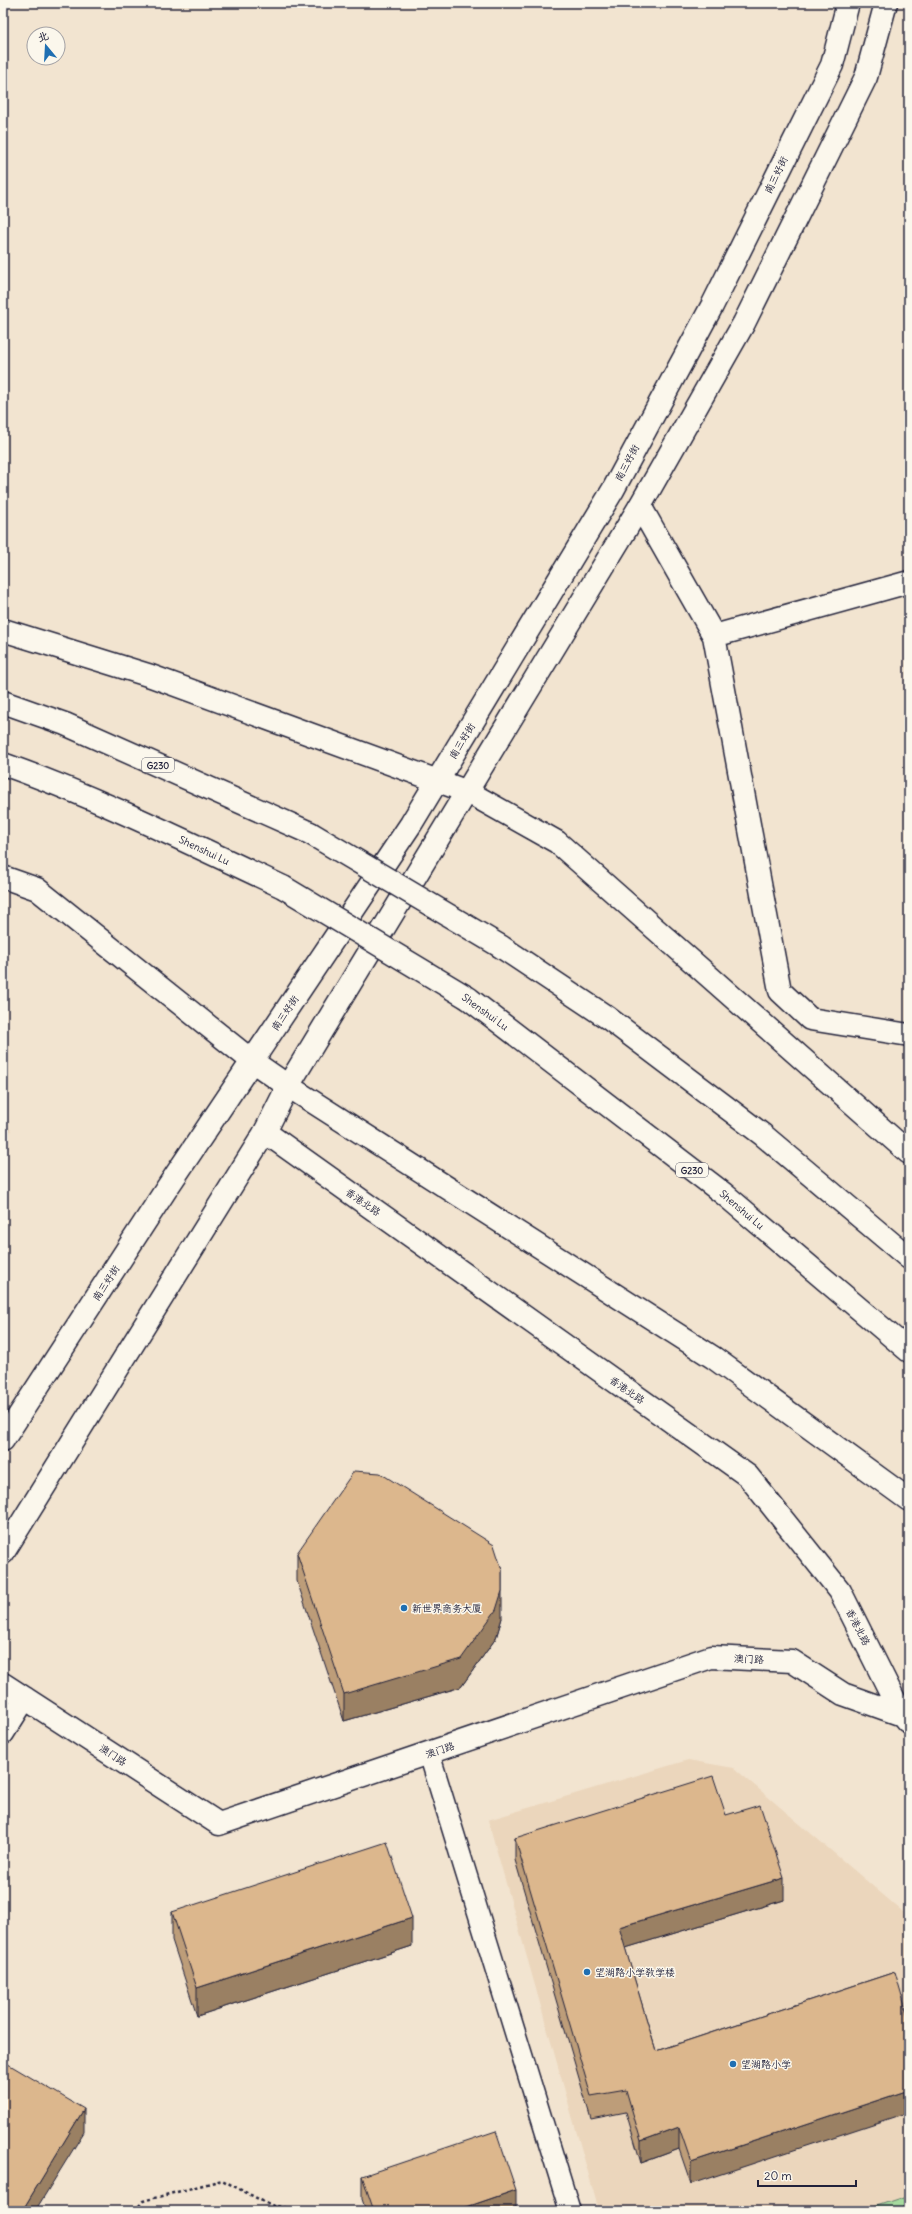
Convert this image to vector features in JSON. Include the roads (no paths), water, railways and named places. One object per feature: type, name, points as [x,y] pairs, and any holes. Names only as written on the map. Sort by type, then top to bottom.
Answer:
[{"type":"main road","name":"南三好街","points":[[3,1440],[252,1061],[411,824],[613,490],[712,306],[832,64],[848,3]]},
{"type":"main road","points":[[3,1553],[265,1132],[288,1086],[468,792],[640,506],[744,322],[866,77],[886,3]]},
{"type":"main road","points":[[640,506],[714,636],[780,991],[810,1019],[909,1035]]},
{"type":"main road","points":[[714,636],[909,582]]},
{"type":"main road","points":[[3,630],[152,676],[437,782],[468,792],[557,842],[909,1152]]},
{"type":"main road","name":"G230","points":[[3,702],[65,724],[310,833],[500,946],[608,1018],[763,1135],[909,1258]]},
{"type":"main road","name":"Shenshui Lu","points":[[3,764],[36,776],[152,826],[283,887],[468,998],[724,1194],[909,1351]]},
{"type":"main road","points":[[3,877],[37,890],[252,1061],[288,1086],[714,1358],[909,1500]]},
{"type":"main road","name":"香港北路","points":[[265,1132],[748,1476],[840,1591],[906,1719]]},
{"type":"main road","name":"澳门路","points":[[3,1684],[219,1824],[711,1657],[792,1661],[843,1694],[906,1719]]},
{"type":"main road","points":[[3,1733],[25,1698]]},
{"type":"lane","points":[[429,1753],[570,2211]]},
{"type":"place","name":"新世界商务大厦","points":[[404,1608]]},
{"type":"place","name":"望湖路小学教学楼","points":[[587,1972]]},
{"type":"place","name":"望湖路小学","points":[[733,2064]]}]
